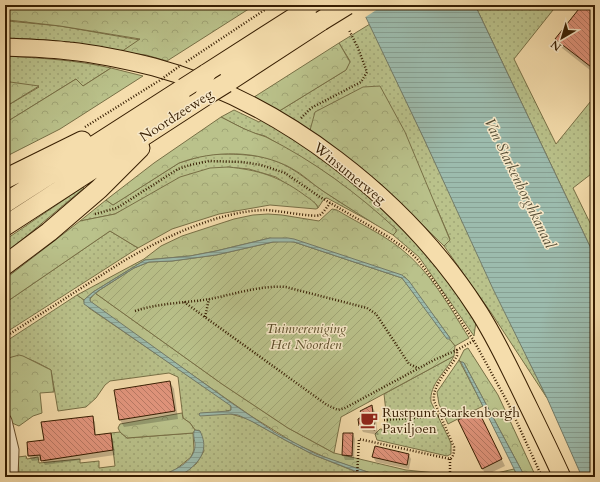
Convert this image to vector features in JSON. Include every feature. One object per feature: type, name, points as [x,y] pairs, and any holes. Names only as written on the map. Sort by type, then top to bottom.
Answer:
[{"type":"highway","name":"Noordzeeweg","points":[[5,226],[167,110],[184,88],[316,11],[347,5]]},
{"type":"highway","name":"Noordzeeweg","points":[[5,203],[167,110],[205,96],[226,83],[316,11]]},
{"type":"highway","points":[[5,179],[167,110]]},
{"type":"highway","points":[[5,265],[49,232],[99,189],[167,110]]},
{"type":"main road","name":"Winsumerweg","points":[[5,47],[68,50],[115,58],[155,68],[208,86],[248,104],[290,128],[308,139],[358,176],[401,215],[443,261],[477,308],[491,331],[562,477]]},
{"type":"street","points":[[5,421],[12,450],[11,477]]},
{"type":"path","points":[[159,81],[272,5]]},
{"type":"path","points":[[290,128],[311,108],[361,82],[367,72],[358,48],[348,30]]},
{"type":"path","points":[[89,215],[117,208],[178,169],[190,165],[216,161],[242,162],[275,169],[285,173],[330,203],[387,236],[410,252],[418,260],[440,289],[474,341],[509,405],[542,477]]},
{"type":"path","points":[[5,337],[122,262],[174,235],[218,219],[265,210],[276,210],[316,216],[324,212],[330,203]]},
{"type":"path","points":[[135,311],[209,299],[274,286],[286,287],[367,308],[376,314],[409,364],[419,368]]},
{"type":"path","points":[[206,317],[209,299]]},
{"type":"path","points":[[184,302],[327,405],[338,410],[345,408],[491,331]]},
{"type":"path","points":[[450,477],[450,459],[454,453],[454,447],[434,401],[435,390],[456,358],[457,350]]},
{"type":"path","points":[[384,420],[441,416]]},
{"type":"path","points":[[357,476],[359,439],[450,459]]},
{"type":"green space","points":[[20,5],[255,5],[167,61],[146,55],[121,52],[140,39],[60,26],[8,20],[5,11]]},
{"type":"green space","points":[[475,5],[557,5],[514,59],[556,144],[595,96],[595,171],[573,188],[595,233],[595,257]]},
{"type":"green space","points":[[5,12],[8,21],[60,26],[140,40],[121,52],[63,42],[5,38]]},
{"type":"green space","points":[[370,24],[547,398],[492,314],[444,246],[450,239],[435,204],[309,134],[276,113],[346,70],[350,61],[339,43]]},
{"type":"green space","points":[[339,43],[350,62],[346,70],[276,113],[251,99]]},
{"type":"green space","points":[[5,56],[71,61],[111,68],[83,86],[76,79],[5,123],[5,107],[39,87],[5,83]]},
{"type":"green space","points":[[111,68],[143,76],[60,129],[5,157],[5,123],[76,79],[83,86]]},
{"type":"green space","points":[[10,82],[39,86],[5,107],[5,83]]},
{"type":"green space","points":[[380,86],[405,132],[450,240],[444,246],[381,184],[329,146],[309,134],[315,112],[363,87]]},
{"type":"green space","points":[[234,110],[259,122],[262,120],[308,148],[354,182],[430,257],[476,321],[474,336],[419,257],[393,235],[396,232],[396,229],[335,179],[309,162],[265,136],[250,132],[221,117]]},
{"type":"green space","points":[[221,117],[244,129],[266,137],[284,146],[318,167],[366,203],[396,229],[396,232],[393,235],[323,191],[291,168],[278,162],[250,155],[221,154],[179,163],[113,205],[106,200],[154,163]]},
{"type":"green space","points":[[214,154],[253,156],[266,158],[282,164],[377,225],[327,198],[324,199],[318,208],[316,204],[276,177],[249,169],[228,167],[115,214],[80,221],[106,200],[113,205],[179,163]]},
{"type":"green space","points":[[228,167],[258,172],[276,178],[303,194],[314,202],[318,208],[270,205],[219,214],[172,229],[138,248],[110,231],[5,303],[5,279],[80,221],[115,214],[180,177],[210,168]]},
{"type":"green space","points":[[83,187],[84,188],[5,254],[5,240]]},
{"type":"green space","points":[[332,209],[337,210],[385,238],[411,257],[430,278],[469,338],[455,346],[405,277],[270,238],[190,256],[145,260],[93,292],[84,300],[77,295],[144,259],[161,246],[182,236],[234,219],[253,215],[282,215],[319,221]]},
{"type":"green space","points":[[110,231],[138,248],[5,333],[5,303]]},
{"type":"green space","name":"Tuinvereniging Het Noorden","points":[[287,241],[402,278],[455,346],[454,356],[341,417],[334,453],[288,428],[222,384],[95,293],[134,268],[149,262],[172,261],[216,255],[273,242]]},
{"type":"green space","points":[[95,293],[222,384],[288,428],[334,453],[406,470],[446,474],[446,477],[382,477],[329,459],[296,444],[251,416],[91,304],[90,299]]},
{"type":"green space","points":[[77,295],[84,300],[89,308],[231,405],[231,410],[226,411],[248,419],[314,455],[354,471],[354,477],[177,477],[196,464],[204,451],[200,431],[195,430],[190,423],[183,418],[178,377],[169,373],[110,381],[105,385],[96,398],[86,407],[58,411],[51,370],[29,359],[12,357],[5,359],[5,342]]},
{"type":"green space","points":[[468,348],[498,395],[536,477],[525,477],[464,363],[459,360],[464,350]]},
{"type":"green space","points":[[19,355],[51,370],[54,392],[40,393],[42,413],[33,416],[19,426],[12,423],[5,399],[5,359]]},
{"type":"green space","points":[[454,356],[435,384],[431,396],[431,402],[451,443],[451,454],[447,456],[377,440],[375,434],[380,429],[388,430],[384,394]]},
{"type":"green space","points":[[459,360],[483,406],[448,424],[439,404],[437,392]]},
{"type":"green space","points":[[182,413],[183,418],[190,423],[195,430],[193,433],[127,438],[118,428],[120,424]]},
{"type":"green space","points":[[120,432],[127,438],[193,433],[194,450],[191,457],[175,470],[158,477],[44,477],[19,474],[18,457],[26,456],[27,459],[38,457],[39,463],[80,459],[80,463],[99,461],[99,468],[115,466],[111,433]]},
{"type":"green space","points":[[514,469],[518,477],[454,477],[454,475],[484,476]]},
{"type":"water","name":"Van Starkenborghkanaal","points":[[360,5],[475,5],[595,257],[595,477],[582,477],[547,398],[493,289]]},
{"type":"water","points":[[270,238],[294,239],[402,275],[409,281],[450,339],[447,339],[402,278],[294,242],[273,242],[216,255],[172,261],[149,262],[134,268],[98,291],[90,298],[90,301],[233,404],[276,433],[316,454],[382,477],[368,476],[314,455],[238,415],[200,416],[200,413],[229,411],[231,410],[231,406],[84,304],[84,300],[93,292],[145,260],[190,256]]},
{"type":"water","points":[[461,362],[464,363],[525,477],[518,477]]},
{"type":"water","points":[[195,430],[200,431],[204,442],[203,452],[198,461],[180,476],[158,477],[182,466],[191,457],[195,445]]},
{"type":"pier","points":[[358,5],[384,5],[364,18]]},
{"type":"building","points":[[582,5],[595,5],[595,70],[555,39]]},
{"type":"building","points":[[170,381],[175,411],[119,420],[114,390]]},
{"type":"building","points":[[372,405],[375,430],[359,426],[358,419],[363,416],[360,411]]},
{"type":"building","points":[[478,410],[502,459],[482,469],[458,420]]},
{"type":"building","points":[[93,416],[95,435],[111,433],[113,450],[41,461],[40,455],[28,456],[27,442],[44,440],[41,422]]},
{"type":"building","points":[[343,433],[353,433],[352,456],[342,455]]},
{"type":"building","points":[[375,446],[409,454],[407,465],[372,457]]},
{"type":"place","name":"Rustpunt Starkenborgh Paviljoen","points":[[369,420]]}]
